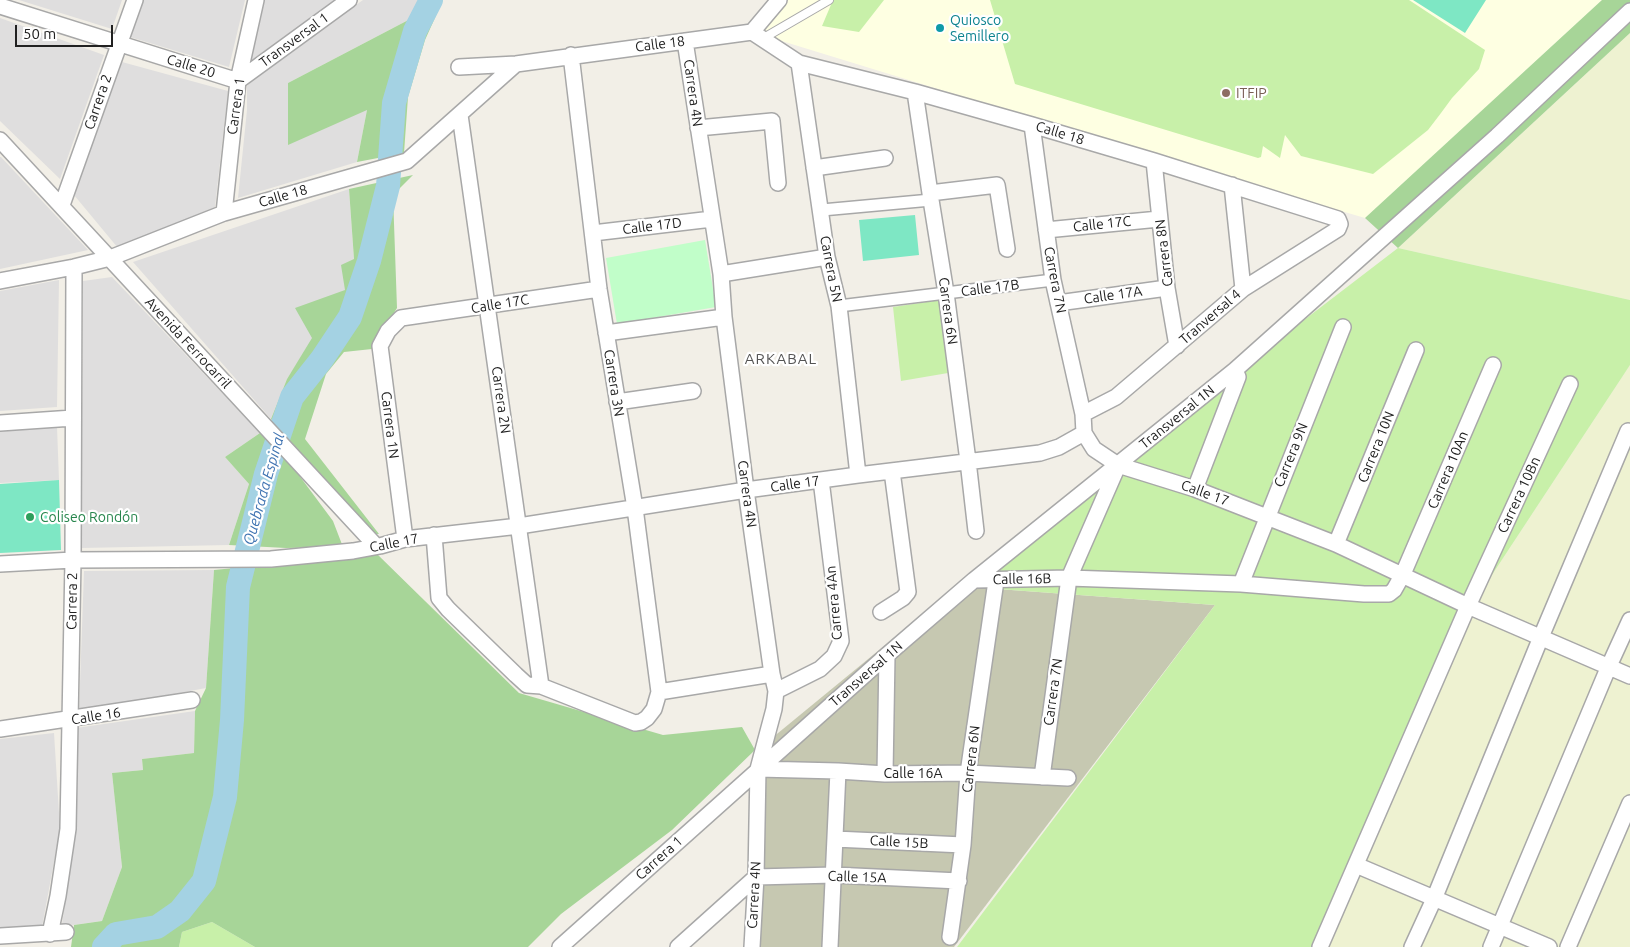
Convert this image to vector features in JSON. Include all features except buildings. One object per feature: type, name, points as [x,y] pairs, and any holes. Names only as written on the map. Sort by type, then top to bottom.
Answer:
[{"type":"street","name":"Carrera 2","points":[[62,205],[135,0]]},
{"type":"street","name":"Carrera 1","points":[[224,213],[238,81],[256,0]]},
{"type":"street","name":"Transversal 1","points":[[238,81],[349,0]]},
{"type":"street","points":[[757,36],[779,0]]},
{"type":"street","name":"Calle 20","points":[[0,6],[238,81]]},
{"type":"street","name":"Transversal 1N","points":[[758,769],[974,580],[1235,370],[1497,136],[1630,11]]},
{"type":"street","name":"Calle 18","points":[[0,281],[110,258],[224,213],[407,161],[516,64],[570,55],[685,41],[757,36],[799,63],[915,92],[1154,161],[1338,219],[1340,224]]},
{"type":"street","name":"Carrera 4N","points":[[685,41],[721,274],[724,317],[746,490],[776,691],[774,709],[758,769],[756,877],[752,947]]},
{"type":"street","name":"Carrera 3N","points":[[541,686],[635,722],[641,722],[647,718],[654,709],[660,692],[635,508],[599,289],[570,55]]},
{"type":"street","name":"Carrera 5N","points":[[799,63],[822,210],[827,257],[839,306],[858,475]]},
{"type":"street","points":[[459,67],[516,64]]},
{"type":"street","name":"Carrera 6N","points":[[915,92],[946,293],[976,531]]},
{"type":"street","name":"Carrera 2N","points":[[460,115],[541,686]]},
{"type":"street","points":[[698,128],[772,121],[778,183]]},
{"type":"street","name":"Carrera 7N","points":[[1032,125],[1053,280],[1083,414],[1084,433]]},
{"type":"street","name":"Avenida Ferrocarril","points":[[2,145],[62,205],[376,546]]},
{"type":"street","points":[[814,168],[886,158]]},
{"type":"street","name":"Carrera 8N","points":[[1154,161],[1167,288],[1177,346]]},
{"type":"street","points":[[822,210],[930,197],[998,185],[1007,248]]},
{"type":"street","points":[[1232,185],[1243,288]]},
{"type":"street","name":"Calle 17C","points":[[1046,230],[1159,218]]},
{"type":"street","name":"Calle 17D","points":[[592,233],[712,219]]},
{"type":"street","name":"Tranversal 4","points":[[1083,414],[1116,397],[1243,288],[1338,229],[1340,224]]},
{"type":"street","points":[[721,274],[827,257]]},
{"type":"street","name":"Carrera 2","points":[[50,934],[68,829],[73,560],[74,267]]},
{"type":"street","name":"Calle 17B","points":[[839,306],[1053,280]]},
{"type":"street","name":"Calle 17A","points":[[1058,302],[1167,288]]},
{"type":"street","name":"Calle 17C","points":[[401,318],[599,289]]},
{"type":"street","points":[[606,333],[724,317]]},
{"type":"street","name":"Carrera 1N","points":[[401,318],[388,331],[380,346],[405,539]]},
{"type":"street","name":"Carrera 9N","points":[[1240,584],[1343,327]]},
{"type":"street","name":"Carrera 10N","points":[[1336,544],[1416,350]]},
{"type":"street","name":"Carrera 10An","points":[[1240,584],[1364,594],[1389,594],[1394,590],[1493,365]]},
{"type":"street","points":[[1195,489],[1238,377],[1235,370]]},
{"type":"street","name":"Carrera 10Bn","points":[[1320,947],[1468,606],[1570,384]]},
{"type":"street","points":[[618,402],[693,391]]},
{"type":"street","points":[[0,423],[73,418]]},
{"type":"street","points":[[1412,947],[1434,899],[1628,431]]},
{"type":"street","name":"Calle 17","points":[[0,564],[73,560],[271,559],[352,551],[405,539],[519,526],[746,490],[1040,453],[1060,447],[1084,433],[1094,449],[1118,464],[1195,489],[1336,544],[1468,606],[1630,676]]},
{"type":"street","name":"Carrera 7N","points":[[1042,777],[1069,578],[1118,464]]},
{"type":"street","points":[[881,612],[903,598],[908,592],[892,471]]},
{"type":"street","name":"Carrera 4An","points":[[776,691],[820,669],[834,656],[841,641],[821,480]]},
{"type":"street","points":[[434,535],[439,598],[527,685],[541,686]]},
{"type":"street","name":"Calle 16B","points":[[974,580],[1069,578],[1240,584]]},
{"type":"street","name":"Carrera 6N","points":[[950,937],[963,845],[968,774],[996,580]]},
{"type":"street","points":[[1491,947],[1630,620]]},
{"type":"street","points":[[885,774],[887,655]]},
{"type":"street","points":[[660,692],[772,674]]},
{"type":"street","name":"Calle 16","points":[[0,729],[192,700]]},
{"type":"street","name":"Carrera 1","points":[[560,947],[758,769]]},
{"type":"street","name":"Calle 16A","points":[[758,769],[1068,778]]},
{"type":"street","points":[[830,947],[838,771]]},
{"type":"street","points":[[1568,947],[1630,803]]},
{"type":"street","name":"Calle 15B","points":[[835,839],[963,845]]},
{"type":"street","points":[[1356,864],[1550,947]]},
{"type":"street","name":"Calle 15A","points":[[756,877],[834,876],[959,881]]},
{"type":"street","points":[[678,947],[756,877]]},
{"type":"street","points":[[0,936],[66,932]]},
{"type":"lane","points":[[757,36],[829,0]]},
{"type":"shaded area","points":[[19,0],[122,0],[112,29]]},
{"type":"shaded area","points":[[143,0],[245,0],[229,67],[130,37]]},
{"type":"shaded area","points":[[262,0],[339,0],[247,67]]},
{"type":"shaded area","points":[[363,0],[424,0],[416,16],[288,83],[367,110],[357,162],[238,198],[247,110],[247,86],[259,74]]},
{"type":"shaded area","name":"ITFIP","points":[[787,0],[1602,0],[1365,218],[1195,168],[759,34]]},
{"type":"shaded area","points":[[0,18],[104,55],[60,179],[0,121]]},
{"type":"shaded area","points":[[1630,33],[1630,300],[1398,248]]},
{"type":"shaded area","points":[[122,62],[228,91],[215,207],[118,248],[74,195]]},
{"type":"shaded area","points":[[1,157],[88,250],[0,269]]},
{"type":"shaded area","points":[[349,189],[354,259],[345,290],[287,379],[271,419],[133,262]]},
{"type":"shaded area","points":[[112,277],[260,433],[225,457],[249,484],[229,545],[81,548],[83,281]]},
{"type":"shaded area","points":[[59,280],[57,407],[0,411],[0,291]]},
{"type":"shaded area","points":[[1630,365],[1630,947],[1323,947],[1463,619]]},
{"type":"shaded area","points":[[57,427],[59,480],[0,483],[0,431]]},
{"type":"shaded area","points":[[214,570],[206,688],[79,712],[84,571]]},
{"type":"shaded area","points":[[957,586],[1215,605],[954,947],[755,947],[763,775],[772,738]]},
{"type":"shaded area","points":[[195,711],[194,753],[142,759],[143,770],[112,773],[122,867],[102,921],[74,925],[62,924],[72,857],[76,728]]},
{"type":"shaded area","points":[[54,733],[60,829],[42,927],[0,929],[0,739]]},
{"type":"green space","points":[[425,0],[443,0],[425,40],[408,97],[404,153],[357,162],[367,110],[288,145],[288,83],[416,16]]},
{"type":"green space","points":[[833,0],[884,0],[859,32],[822,26]]},
{"type":"green space","points":[[990,0],[1409,0],[1485,50],[1479,69],[1452,98],[1428,130],[1373,174],[1301,156],[1285,135],[1280,158],[1263,146],[1261,157],[1258,158],[1015,84]]},
{"type":"green space","points":[[1413,0],[1486,0],[1465,33]]},
{"type":"green space","points":[[1602,0],[1630,0],[1630,33],[1398,248],[1365,218]]},
{"type":"green space","points":[[413,175],[393,195],[397,308],[372,349],[344,352],[326,374],[305,439],[379,534],[371,534],[271,419],[287,379],[312,338],[295,308],[345,290],[341,265],[354,259],[349,189]]},
{"type":"green space","points":[[915,215],[919,255],[863,261],[859,220]]},
{"type":"green space","points":[[705,240],[716,307],[617,324],[606,258]]},
{"type":"green space","points":[[1398,248],[1630,300],[1630,365],[1463,619],[1323,947],[957,947],[1215,605],[957,586]]},
{"type":"green space","points":[[940,300],[948,373],[901,381],[893,307]]},
{"type":"green space","points":[[260,433],[281,451],[333,521],[343,547],[286,548],[229,545],[249,484],[225,457]]},
{"type":"green space","name":"Coliseo Rondón","points":[[59,480],[61,550],[0,553],[0,484]]},
{"type":"green space","points":[[377,554],[519,693],[663,735],[742,727],[755,750],[672,830],[561,914],[528,947],[255,947],[212,922],[182,932],[179,947],[71,947],[74,925],[102,921],[122,867],[112,773],[143,770],[142,759],[194,753],[195,711],[206,688],[214,570]]},
{"type":"green space","points":[[212,922],[255,947],[179,947],[182,932]]},
{"type":"waterway","name":"Quebrada Espinal","points":[[104,947],[116,934],[157,927],[180,911],[204,881],[225,797],[232,720],[238,587],[266,474],[292,397],[322,359],[350,317],[369,261],[388,186],[394,103],[415,31],[431,0]]},
{"type":"place","name":"Quiosco Semillero","points":[[940,28]]},
{"type":"place","name":"ITFIP","points":[[1226,93]]},
{"type":"place","name":"Coliseo Rondón","points":[[30,517]]},
{"type":"district","name":"ARKABAL","points":[[781,359]]}]
